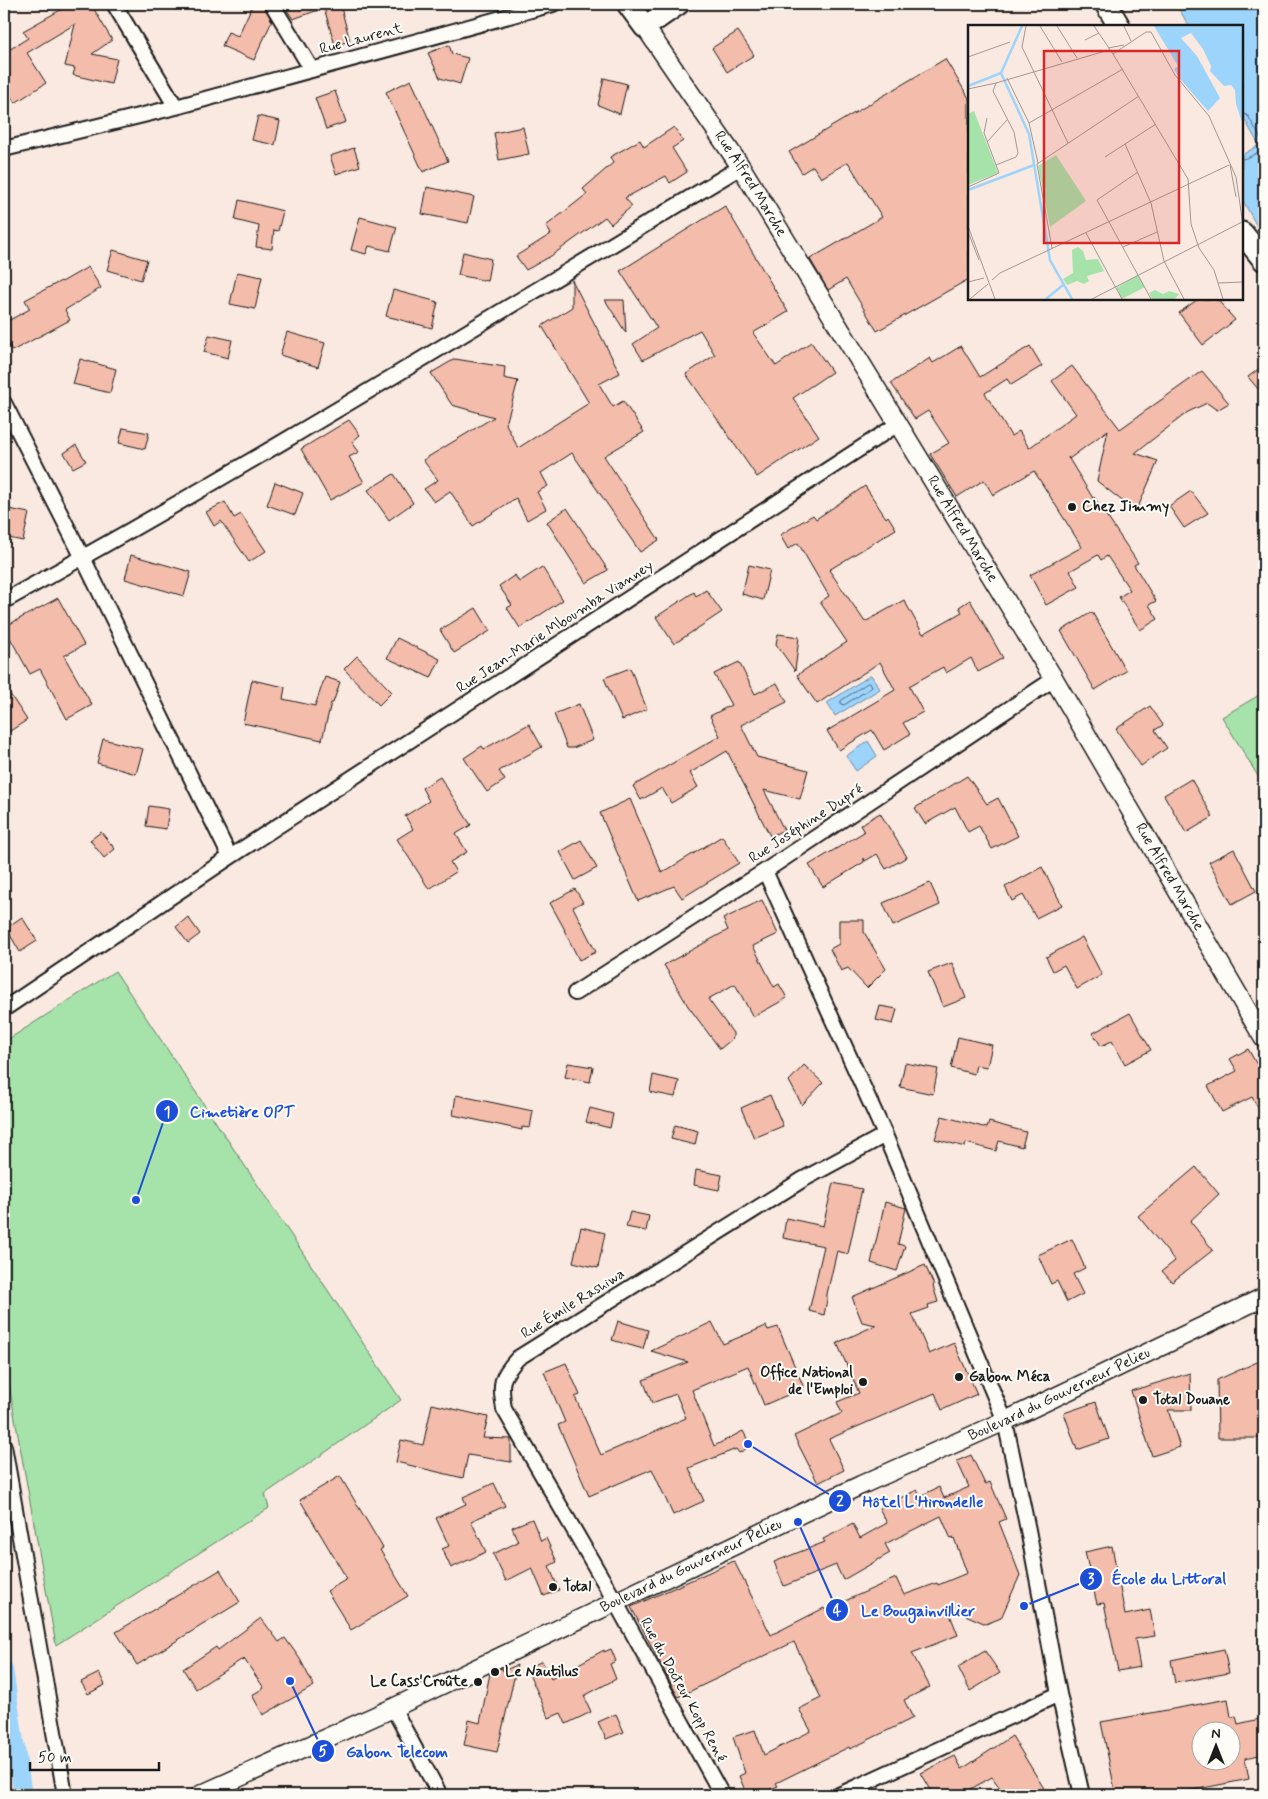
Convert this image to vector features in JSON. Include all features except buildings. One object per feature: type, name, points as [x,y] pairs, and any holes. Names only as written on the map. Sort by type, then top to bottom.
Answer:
[{"type":"main road","points":[[628,4],[645,27],[678,4]]},
{"type":"main road","points":[[1106,4],[1117,25]]},
{"type":"main road","points":[[1243,234],[1264,260]]},
{"type":"street","points":[[114,4],[176,107]]},
{"type":"street","points":[[272,4],[312,70]]},
{"type":"street","name":"Rue Laurent","points":[[4,149],[176,107],[554,4]]},
{"type":"street","name":"Rue Alfred Marche","points":[[645,27],[742,167],[1054,679],[1264,1039]]},
{"type":"street","points":[[4,601],[83,558],[263,453],[742,167]]},
{"type":"street","points":[[4,403],[83,558],[230,857]]},
{"type":"street","name":"Rue Jean-Marie Mboumba Vianney","points":[[4,1009],[230,857],[898,424]]},
{"type":"street","name":"Rue Joséphine Dupré","points":[[575,993],[765,871],[1054,679]]},
{"type":"street","points":[[765,871],[885,1135],[1005,1420],[1059,1694],[1082,1795]]},
{"type":"street","name":"Rue Émile Rashiwa","points":[[615,1601],[504,1409],[501,1391],[505,1373],[518,1358],[802,1180],[885,1135]]},
{"type":"street","name":"Boulevard du Gouverneur Pelieu","points":[[200,1795],[392,1708],[861,1485],[1005,1420],[1264,1297]]},
{"type":"street","points":[[4,1446],[65,1795]]},
{"type":"street","name":"Rue du Docteur Kopp René","points":[[615,1601],[722,1795]]},
{"type":"street","points":[[839,1795],[1059,1694]]},
{"type":"street","points":[[392,1708],[440,1795]]},
{"type":"green space","points":[[1261,694],[1264,698],[1264,786],[1222,717]]},
{"type":"green space","points":[[115,971],[401,1400],[265,1494],[269,1508],[56,1645],[4,1358],[4,1042]]},
{"type":"water","points":[[1176,4],[1264,4],[1264,239],[1243,201],[1243,154],[1259,145],[1243,117],[1243,25],[1188,25]]},
{"type":"water","points":[[871,675],[880,689],[835,716],[827,703]]},
{"type":"water","points":[[868,741],[877,756],[856,771],[846,756]]},
{"type":"waterway","points":[[4,1669],[23,1795]]},
{"type":"place","name":"Chez Jimmy","points":[[1072,507]]},
{"type":"place","name":"Cimetière OPT","points":[[136,1200]]},
{"type":"place","name":"Gabon Méca","points":[[959,1377]]},
{"type":"place","name":"Office National de l'Emploi","points":[[863,1382]]},
{"type":"place","name":"Total Douane","points":[[1143,1400]]},
{"type":"place","name":"Hôtel L'Hirondelle","points":[[748,1444]]},
{"type":"place","name":"Le Bougainvillier","points":[[798,1522]]},
{"type":"place","name":"Total","points":[[553,1587]]},
{"type":"place","name":"École du Littoral","points":[[1024,1606]]},
{"type":"place","name":"Le Nautilus","points":[[495,1672]]},
{"type":"place","name":"Gabon Telecom","points":[[290,1681]]},
{"type":"place","name":"Le Cass'Croûte","points":[[478,1682]]}]
